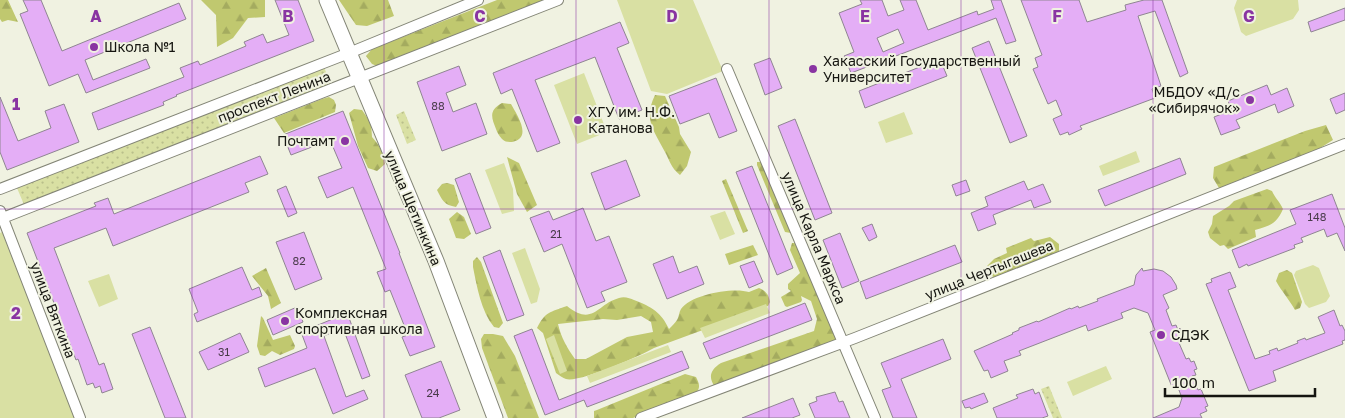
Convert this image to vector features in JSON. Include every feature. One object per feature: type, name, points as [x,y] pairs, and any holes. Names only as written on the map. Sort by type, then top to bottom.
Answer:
[{"type":"main road","name":"улица Щетинкина","points":[[327,0],[436,261],[495,418]]},
{"type":"street","name":"проспект Ленина","points":[[0,189],[349,53],[478,0]]},
{"type":"street","name":"проспект Ленина","points":[[1,216],[558,0]]},
{"type":"street","name":"улица Карла Маркса","points":[[727,69],[876,418]]},
{"type":"street","name":"улица Чертыгашева","points":[[641,418],[844,342],[1345,144]]},
{"type":"street","name":"улица Вяткина","points":[[1,216],[80,418]]},
{"type":"green space","points":[[0,0],[8,0],[18,22],[8,20],[2,22],[0,19]]},
{"type":"green space","points":[[201,0],[265,0],[265,17],[248,18],[233,38],[217,47],[216,15]]},
{"type":"green space","points":[[339,0],[388,0],[394,16],[367,26],[356,25]]},
{"type":"green space","points":[[497,0],[547,0],[377,66],[372,64],[366,56],[372,49]]},
{"type":"green space","points":[[617,0],[693,0],[723,71],[667,94],[651,91]]},
{"type":"green space","points":[[1237,0],[1298,0],[1299,10],[1293,19],[1246,36],[1241,32],[1234,8]]},
{"type":"green space","points":[[324,67],[331,85],[25,207],[17,188]]},
{"type":"green space","points":[[584,73],[607,132],[577,144],[554,85]]},
{"type":"green space","points":[[655,95],[665,96],[679,127],[680,134],[691,152],[687,166],[680,175],[671,164],[651,125],[650,111]]},
{"type":"green space","points":[[329,97],[334,100],[336,105],[335,112],[284,133],[274,118],[322,99]]},
{"type":"green space","points":[[502,103],[511,104],[522,126],[522,136],[518,140],[512,142],[505,141],[497,131],[492,114],[495,108]]},
{"type":"green space","points":[[354,109],[362,110],[371,123],[372,137],[379,146],[385,164],[377,171],[368,168],[358,146],[349,113]]},
{"type":"green space","points":[[404,111],[416,140],[407,144],[396,115]]},
{"type":"green space","points":[[904,112],[913,134],[886,143],[878,122]]},
{"type":"green space","points":[[1326,125],[1333,140],[1312,153],[1219,188],[1213,178],[1214,167],[1305,131]]},
{"type":"green space","points":[[1136,151],[1140,162],[1103,176],[1099,166]]},
{"type":"green space","points":[[507,157],[519,163],[537,205],[527,212],[517,194]]},
{"type":"green space","points":[[757,162],[761,162],[792,229],[791,233],[785,232]]},
{"type":"green space","points":[[504,163],[513,189],[514,211],[502,214],[485,170]]},
{"type":"green space","points":[[726,179],[748,231],[743,233],[722,181]]},
{"type":"green space","points":[[442,184],[454,185],[459,202],[456,207],[444,202],[437,190]]},
{"type":"green space","points":[[1267,189],[1272,191],[1283,209],[1275,221],[1255,230],[1256,237],[1228,249],[1224,245],[1220,246],[1210,238],[1208,232],[1213,216],[1234,201]]},
{"type":"green space","points":[[725,211],[735,234],[720,240],[710,216]]},
{"type":"green space","points":[[457,212],[464,217],[471,234],[464,239],[456,238],[449,219]]},
{"type":"green space","points":[[2,232],[75,418],[0,418],[0,233]]},
{"type":"green space","points":[[1050,237],[1059,244],[1059,251],[1053,260],[994,279],[987,266],[994,259],[1007,253],[1006,248],[1031,238],[1034,241]]},
{"type":"green space","points":[[792,243],[798,243],[837,340],[715,387],[711,380],[711,374],[714,368],[721,363],[814,331],[817,319],[811,301],[801,296],[801,302],[787,307],[781,297],[791,291],[788,289],[788,284],[800,273],[790,250]]},
{"type":"green space","points":[[753,245],[758,255],[729,265],[725,254]]},
{"type":"green space","points":[[525,248],[540,289],[537,302],[531,304],[512,253]]},
{"type":"green space","points":[[477,257],[481,262],[503,323],[499,328],[494,327],[490,321],[480,298],[473,267],[473,261]]},
{"type":"green space","points":[[1313,265],[1319,268],[1330,296],[1326,302],[1309,308],[1305,304],[1294,275],[1296,271]]},
{"type":"green space","points":[[266,268],[281,303],[271,309],[268,296],[252,276]]},
{"type":"green space","points":[[1287,270],[1292,273],[1302,302],[1300,308],[1295,310],[1276,281],[1279,273]]},
{"type":"green space","points":[[109,274],[118,299],[99,307],[88,281]]},
{"type":"green space","points":[[759,288],[764,290],[770,300],[768,306],[654,348],[610,368],[573,379],[566,379],[556,373],[543,333],[537,328],[549,313],[567,306],[576,312],[589,314],[623,297],[651,308],[663,318],[669,329],[677,320],[681,309],[694,299],[724,291],[749,292]],"holes":[[[641,316],[651,322],[653,332],[627,337],[586,359],[575,359],[569,351],[558,324],[603,319],[617,320]]]},
{"type":"green space","points":[[766,304],[770,313],[705,338],[700,328]]},
{"type":"green space","points":[[261,316],[273,340],[290,335],[295,346],[294,349],[280,355],[272,351],[265,356],[260,355],[257,346]]},
{"type":"green space","points":[[484,334],[503,336],[515,356],[539,418],[508,418],[482,348],[481,339]]},
{"type":"green space","points":[[554,335],[567,371],[560,374],[546,339]]},
{"type":"green space","points":[[668,345],[671,352],[590,383],[587,376]]},
{"type":"green space","points":[[1106,366],[1112,379],[1073,396],[1067,382]]},
{"type":"green space","points":[[685,374],[696,377],[699,389],[696,393],[633,418],[594,418],[594,411]]},
{"type":"green space","points":[[1049,386],[1062,418],[1053,418],[1041,389]]},
{"type":"building","points":[[23,0],[41,0],[62,51],[179,3],[186,19],[85,60],[93,80],[146,59],[150,68],[86,93],[78,74],[49,86],[20,14],[28,11]]},
{"type":"building","points":[[275,0],[298,0],[314,41],[176,95],[163,102],[164,105],[98,130],[92,113],[184,77],[180,68],[198,61],[200,65],[246,46],[244,42],[263,34],[267,43],[289,35]]},
{"type":"building","points":[[860,0],[882,0],[888,16],[904,10],[900,0],[916,0],[928,30],[977,11],[978,15],[994,9],[991,0],[1001,0],[1016,41],[1006,44],[996,18],[851,73],[844,56],[854,52],[839,13],[862,4]],"holes":[[[898,29],[904,43],[883,52],[877,38]]]},
{"type":"building","points":[[1021,0],[1079,0],[1087,22],[1126,10],[1125,5],[1144,0],[1162,0],[1188,73],[1180,77],[1155,11],[1138,16],[1161,86],[1152,89],[1155,98],[1080,126],[1082,129],[1069,135],[1068,132],[1060,135],[1053,119],[1062,115],[1056,100],[1048,104],[1033,69],[1038,67],[1035,58],[1042,55]]},
{"type":"building","points":[[1345,8],[1345,20],[1311,32],[1308,22]]},
{"type":"building","points":[[620,22],[629,43],[617,48],[642,110],[619,119],[595,57],[535,80],[560,143],[537,152],[512,89],[501,94],[493,73]]},
{"type":"building","points":[[989,41],[1027,136],[1010,143],[972,48]]},
{"type":"building","points":[[770,58],[782,88],[765,95],[754,64]]},
{"type":"building","points":[[940,59],[947,76],[865,108],[859,91]]},
{"type":"building","points":[[459,66],[466,85],[446,93],[453,112],[476,103],[487,134],[442,151],[417,82]]},
{"type":"building","points":[[716,78],[737,131],[719,138],[709,113],[680,124],[669,96]]},
{"type":"building","points":[[1267,85],[1271,95],[1287,88],[1294,106],[1278,113],[1275,104],[1236,120],[1240,128],[1221,135],[1214,117],[1232,110],[1228,101]]},
{"type":"building","points":[[1345,93],[1345,110],[1336,114],[1330,99]]},
{"type":"building","points":[[0,97],[18,141],[51,128],[45,111],[64,104],[79,142],[7,170],[0,152]]},
{"type":"building","points":[[343,111],[400,253],[435,347],[410,356],[402,337],[408,335],[390,290],[385,292],[377,272],[386,269],[353,187],[327,198],[318,177],[342,168],[330,140],[291,155],[283,135]]},
{"type":"building","points":[[795,119],[832,213],[815,220],[778,126]]},
{"type":"building","points":[[260,156],[268,174],[245,183],[249,192],[113,246],[106,228],[54,248],[99,365],[104,363],[113,389],[102,393],[100,386],[95,388],[93,383],[87,385],[27,233],[96,206],[94,203],[108,198],[114,214]]},
{"type":"building","points":[[1180,158],[1186,174],[1105,206],[1098,190]]},
{"type":"building","points":[[626,160],[640,196],[605,210],[591,173]]},
{"type":"building","points":[[752,166],[793,268],[777,275],[736,172]]},
{"type":"building","points":[[470,173],[491,228],[476,234],[455,179]]},
{"type":"building","points":[[966,180],[970,191],[956,196],[952,185]]},
{"type":"building","points":[[1024,181],[1028,190],[1043,184],[1051,202],[1034,208],[1031,200],[993,215],[996,224],[978,231],[971,213],[988,206],[985,197]]},
{"type":"building","points":[[286,186],[297,213],[288,217],[277,190]]},
{"type":"building","points":[[1332,194],[1345,228],[1345,251],[1337,233],[1327,237],[1324,229],[1301,238],[1303,242],[1294,245],[1295,248],[1239,268],[1232,250],[1296,224],[1290,210]]},
{"type":"building","points":[[583,208],[596,241],[609,236],[627,282],[601,292],[605,301],[587,308],[562,244],[544,252],[530,218],[549,211],[553,220]]},
{"type":"building","points":[[872,224],[877,237],[869,241],[862,228]]},
{"type":"building","points":[[304,232],[322,279],[295,290],[276,242]]},
{"type":"building","points":[[840,233],[859,281],[842,288],[823,240]]},
{"type":"building","points":[[955,245],[962,262],[866,299],[860,282]]},
{"type":"building","points":[[500,250],[524,315],[507,321],[483,257]]},
{"type":"building","points":[[673,256],[679,273],[697,266],[704,284],[667,299],[653,264]]},
{"type":"building","points":[[754,261],[763,282],[749,288],[740,266]]},
{"type":"building","points":[[242,267],[252,290],[259,287],[262,296],[197,322],[194,314],[198,312],[189,289]]},
{"type":"building","points":[[1142,268],[1143,271],[1154,269],[1163,271],[1171,277],[1176,285],[1177,289],[1163,295],[1169,308],[1166,310],[1172,326],[1176,325],[1178,330],[1180,328],[1183,336],[1181,337],[1182,341],[1179,343],[1186,359],[1189,358],[1191,362],[1194,361],[1197,369],[1194,370],[1196,375],[1192,376],[1198,390],[1201,389],[1208,406],[1205,407],[1207,411],[1200,414],[1202,418],[1153,418],[1179,407],[1182,398],[1177,385],[1172,387],[1150,332],[1155,330],[1148,313],[1134,308],[1121,313],[1123,318],[1088,331],[1086,325],[1019,351],[1021,355],[1004,361],[1008,371],[991,378],[988,370],[984,371],[974,351],[1013,334],[1019,328],[1070,308],[1078,306],[1079,308],[1098,301],[1097,299],[1134,285],[1136,275]]},
{"type":"building","points":[[1230,272],[1236,287],[1228,290],[1255,359],[1270,354],[1269,351],[1277,348],[1278,351],[1298,343],[1297,341],[1305,338],[1306,340],[1325,333],[1318,317],[1334,310],[1340,326],[1342,325],[1345,331],[1343,344],[1273,371],[1276,381],[1249,391],[1206,284],[1212,282],[1211,279]]},
{"type":"building","points":[[805,303],[812,320],[710,359],[703,343]]},
{"type":"building","name":"Комплексная спортивная школа","points":[[297,307],[303,322],[273,335],[267,320]]},
{"type":"building","points":[[348,315],[370,376],[362,379],[343,328],[324,336],[346,397],[364,390],[368,399],[333,414],[315,368],[265,387],[258,368],[307,348],[301,332],[340,316],[341,318]]},
{"type":"building","points":[[150,327],[186,418],[165,418],[132,334]]},
{"type":"building","points":[[532,329],[559,400],[682,351],[689,368],[587,407],[584,400],[545,415],[514,336]]},
{"type":"building","points":[[240,333],[249,352],[208,370],[199,352]]},
{"type":"building","points":[[943,339],[951,359],[901,379],[917,418],[893,418],[882,390],[891,387],[881,363]]},
{"type":"building","points":[[441,361],[460,410],[439,418],[422,418],[405,375]]},
{"type":"building","points":[[1033,389],[1035,394],[1039,392],[1048,416],[1042,418],[997,418],[993,408],[1018,398],[1016,395]]},
{"type":"building","points":[[835,392],[839,402],[843,401],[850,418],[815,418],[809,404],[817,401],[816,397]]},
{"type":"building","points":[[984,393],[988,402],[971,409],[970,407],[965,408],[962,401]]},
{"type":"building","points":[[793,398],[800,415],[792,418],[742,418]]},
{"type":"place","name":"Школа №1","points":[[94,47]]},
{"type":"place","name":"Хакасский Государственный Университет","points":[[813,69]]},
{"type":"place","name":"МБДОУ «Д/с «Сибирячок»","points":[[1250,100]]},
{"type":"place","name":"ХГУ им. Н.Ф. Катанова","points":[[578,120]]},
{"type":"place","name":"Почтамт","points":[[345,141]]},
{"type":"place","name":"Комплексная спортивная школа","points":[[285,321]]},
{"type":"place","name":"СДЭК","points":[[1161,335]]}]
